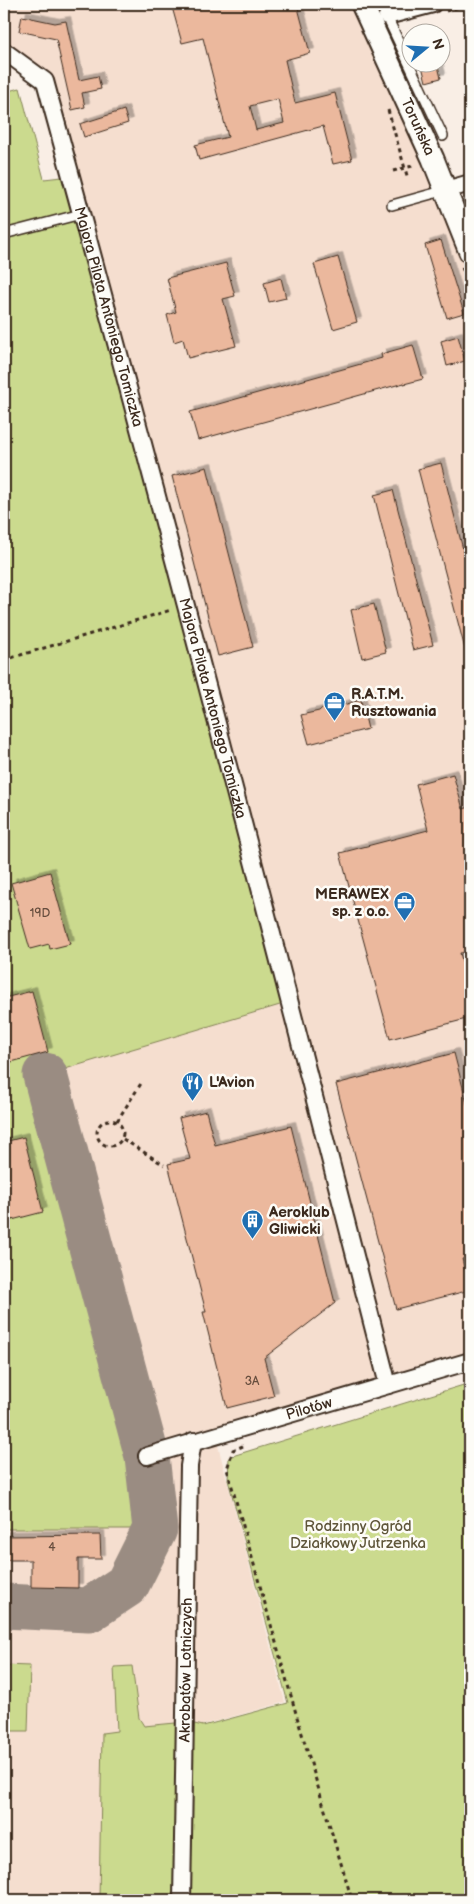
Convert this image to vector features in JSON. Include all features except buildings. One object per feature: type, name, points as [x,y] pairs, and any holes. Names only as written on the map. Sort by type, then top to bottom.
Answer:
[{"type":"street","name":"Toruńska","points":[[362,4],[396,75],[446,190],[470,252]]},
{"type":"street","points":[[384,10],[433,4]]},
{"type":"street","name":"Majora Pilota Antoniego Tomiczka","points":[[4,51],[45,82],[290,1002],[388,1385]]},
{"type":"street","points":[[446,190],[470,183]]},
{"type":"street","name":"Pilotów","points":[[147,1456],[470,1361]]},
{"type":"street","name":"Akrobatów Lotniczych","points":[[182,1900],[189,1466],[194,1441]]},
{"type":"lane","points":[[384,10],[443,136]]},
{"type":"lane","points":[[392,205],[446,190]]},
{"type":"lane","points":[[4,234],[81,214]]},
{"type":"path","points":[[387,106],[408,179]]},
{"type":"path","points":[[393,171],[422,163]]},
{"type":"path","points":[[4,660],[185,606]]},
{"type":"path","points":[[118,1121],[142,1082]]},
{"type":"path","points":[[105,1120],[118,1121],[124,1129],[123,1139],[118,1144],[106,1146],[97,1137],[97,1130],[105,1120]]},
{"type":"path","points":[[123,1139],[164,1165]]},
{"type":"path","points":[[247,1445],[233,1450],[227,1469],[297,1717],[352,1900]]},
{"type":"shaded area","points":[[4,4],[362,4],[470,252],[470,1361],[217,1442],[285,1702],[203,1725],[200,1900],[4,1900],[4,191],[44,179],[356,1264],[45,82],[4,51]]},
{"type":"green space","points":[[20,88],[44,179],[71,176],[290,1002],[45,1075],[147,1456],[155,1529],[4,1529],[4,92]]},
{"type":"green space","name":"Rodzinny Ogród Działkowy Jutrzenka","points":[[470,1383],[470,1900],[99,1900],[102,1733],[117,1731],[114,1667],[132,1666],[139,1718],[144,1726],[186,1722],[203,1726],[288,1703],[228,1480],[229,1457]]},
{"type":"green space","points":[[4,1665],[30,1666],[28,1731],[4,1731]]},
{"type":"taxiway","points":[[4,1606],[89,1610],[127,1585],[155,1529],[147,1456],[45,1075]]},
{"type":"place","name":"R.A.T.M. Rusztowania","points":[[335,722]]},
{"type":"place","name":"MERAWEX sp. z o.o.","points":[[405,922]]},
{"type":"place","name":"L'Avion","points":[[193,1101]]},
{"type":"place","name":"Aeroklub Gliwicki","points":[[253,1240]]}]
